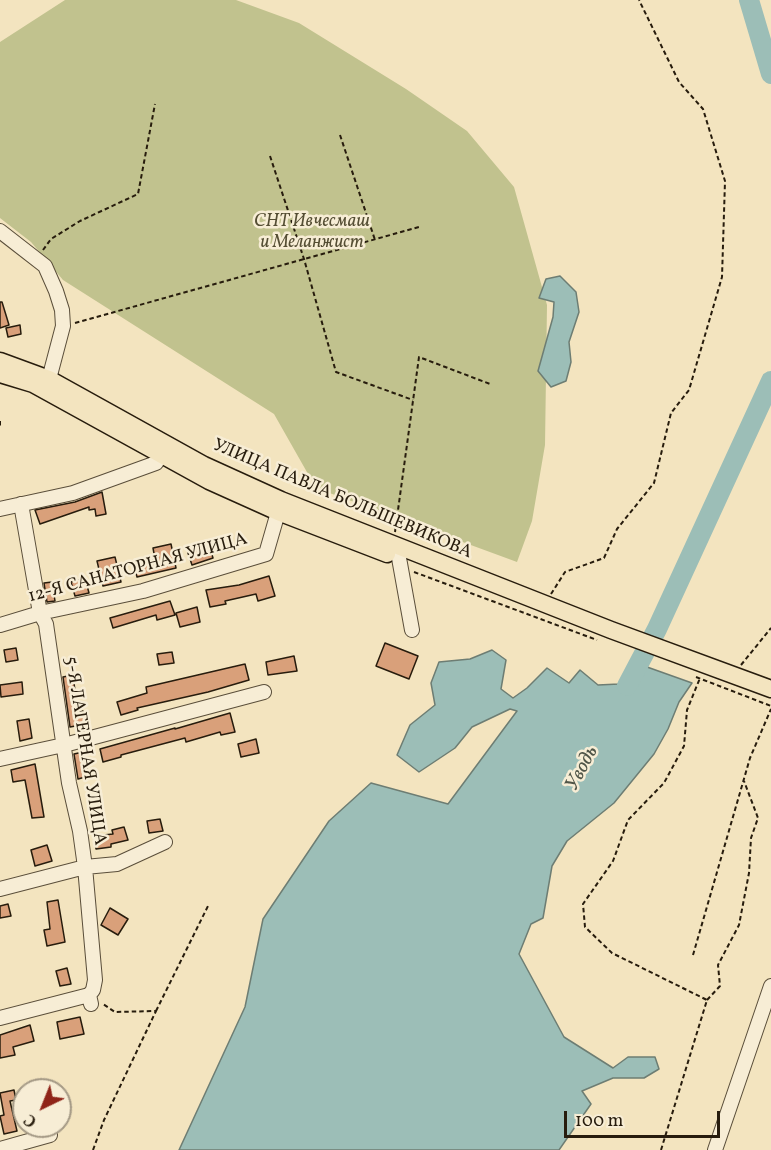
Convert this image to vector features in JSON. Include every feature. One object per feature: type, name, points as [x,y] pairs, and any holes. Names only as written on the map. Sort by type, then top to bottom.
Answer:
[{"type":"main road","name":"УЛИЦА ПАВЛА БОЛЬШЕВИКОВА","points":[[0,361],[49,379],[280,506]]},
{"type":"main road","name":"УЛИЦА ПАВЛА БОЛЬШЕВИКОВА","points":[[0,374],[33,384],[209,482],[280,506],[610,634],[699,673]]},
{"type":"main road","points":[[699,673],[771,689]]},
{"type":"main road","points":[[699,673],[771,699]]},
{"type":"street","points":[[0,231],[45,266],[56,291],[62,310],[63,326],[49,379]]},
{"type":"street","points":[[0,509],[73,492],[115,478],[156,463],[161,455]]},
{"type":"street","name":"5-Я ЛАГЕРНАЯ УЛИЦА","points":[[21,504],[40,613],[46,624],[63,745],[86,867],[95,980],[90,1000]]},
{"type":"street","name":"12-Я САНАТОРНАЯ УЛИЦА","points":[[0,625],[40,613],[142,591],[266,554],[280,506]]},
{"type":"street","points":[[396,551],[412,630]]},
{"type":"street","points":[[0,759],[63,745],[264,692]]},
{"type":"street","points":[[0,889],[86,867],[117,864],[165,842]]},
{"type":"street","points":[[715,1150],[771,986]]},
{"type":"street","points":[[0,1018],[90,1000]]},
{"type":"street","points":[[0,1149],[39,1138]]},
{"type":"path","points":[[549,596],[565,572],[604,558],[617,529],[654,483],[671,413],[689,390],[722,277],[725,182],[703,109],[680,82],[639,0]]},
{"type":"path","points":[[37,260],[51,239],[70,227],[138,194],[155,104]]},
{"type":"path","points":[[340,135],[375,240]]},
{"type":"path","points":[[270,156],[304,259],[336,372],[413,400]]},
{"type":"path","points":[[63,326],[419,227]]},
{"type":"path","points":[[396,551],[419,357],[490,384]]},
{"type":"path","points":[[0,422],[0,427]]},
{"type":"path","points":[[736,671],[771,628]]},
{"type":"path","points":[[693,955],[750,758],[771,708],[699,673],[687,710],[684,746],[664,783],[628,820],[613,861],[583,904],[585,927],[612,953],[707,1000]]},
{"type":"path","points":[[661,1150],[707,1000],[720,986],[718,964],[739,925],[749,873],[751,838],[758,818],[744,781]]},
{"type":"path","points":[[93,1150],[104,1120],[208,906]]},
{"type":"path","points":[[90,1000],[102,1003],[115,1012],[156,1011]]},
{"type":"green space","name":"СНТ Ивчесмаш и Меланжист","points":[[65,0],[236,0],[299,23],[406,89],[467,131],[514,187],[547,305],[545,445],[532,521],[517,562],[316,488],[274,414],[63,280],[31,242],[0,218],[0,42]]},
{"type":"water","points":[[560,276],[576,292],[579,312],[569,342],[571,362],[566,381],[551,387],[538,371],[553,317],[554,302],[539,298],[546,279]]},
{"type":"water","points":[[492,650],[506,660],[501,689],[513,698],[547,668],[569,683],[580,670],[598,685],[619,684],[633,662],[692,683],[679,702],[654,754],[614,803],[567,841],[552,866],[543,918],[531,924],[519,954],[564,1037],[613,1068],[628,1057],[655,1057],[659,1069],[644,1078],[613,1078],[582,1091],[591,1104],[559,1150],[179,1150],[245,1007],[263,919],[329,821],[371,783],[448,804],[517,711],[510,709],[472,727],[455,748],[419,772],[397,755],[410,725],[435,705],[431,683],[439,662],[470,659]]},
{"type":"building","points":[[0,302],[2,302],[9,325],[0,328]]},
{"type":"building","points":[[20,325],[21,334],[8,337],[6,328]]},
{"type":"building","points":[[102,492],[106,514],[96,516],[95,509],[89,510],[89,507],[40,524],[35,510],[75,502]]},
{"type":"building","points":[[171,544],[176,568],[137,577],[134,564],[155,559],[153,548]]},
{"type":"building","points":[[209,545],[213,558],[192,565],[188,553]]},
{"type":"building","points":[[115,557],[121,582],[103,586],[97,561]]},
{"type":"building","points":[[269,576],[275,596],[258,601],[256,594],[210,607],[206,590],[239,585]]},
{"type":"building","points":[[85,578],[89,593],[75,596],[71,582]]},
{"type":"building","points":[[52,582],[55,601],[47,602],[44,583]]},
{"type":"building","points":[[170,601],[175,615],[157,620],[156,615],[113,628],[110,618]]},
{"type":"building","points":[[197,607],[200,622],[180,627],[176,613]]},
{"type":"building","points":[[385,643],[418,656],[409,679],[376,666]]},
{"type":"building","points":[[16,648],[18,660],[6,662],[4,650]]},
{"type":"building","points":[[172,652],[174,663],[159,665],[157,654]]},
{"type":"building","points":[[294,656],[297,671],[268,675],[266,662]]},
{"type":"building","points":[[245,664],[249,680],[137,708],[138,710],[121,715],[117,702],[147,693],[146,687]]},
{"type":"building","points":[[73,675],[75,691],[72,691],[76,713],[83,711],[86,724],[70,727],[63,677]]},
{"type":"building","points":[[22,682],[23,694],[1,697],[0,685]]},
{"type":"building","points":[[230,713],[235,732],[221,735],[220,732],[186,742],[185,738],[103,762],[100,749]]},
{"type":"building","points":[[29,719],[32,738],[20,741],[17,721]]},
{"type":"building","points":[[256,739],[259,753],[241,757],[238,744]]},
{"type":"building","points":[[83,752],[89,776],[78,779],[74,754]]},
{"type":"building","points":[[35,764],[44,817],[32,818],[25,780],[13,782],[11,770]]},
{"type":"building","points":[[160,819],[163,831],[149,833],[147,821]]},
{"type":"building","points":[[124,827],[128,840],[111,844],[111,847],[96,849],[94,836],[113,834],[112,830]]},
{"type":"building","points":[[47,845],[52,861],[35,866],[31,850]]},
{"type":"building","points":[[58,900],[65,942],[47,946],[44,930],[50,929],[47,902]]},
{"type":"building","points":[[8,904],[11,916],[0,918],[0,906]]},
{"type":"building","points":[[110,908],[128,919],[118,935],[101,925]]},
{"type":"building","points":[[67,968],[71,984],[60,986],[56,971]]},
{"type":"building","points":[[80,1017],[84,1034],[60,1039],[57,1022]]},
{"type":"building","points":[[30,1025],[34,1041],[13,1047],[15,1055],[0,1058],[0,1035]]},
{"type":"building","points":[[12,1090],[12,1101],[10,1101],[12,1132],[4,1134],[0,1116],[4,1115],[0,1093]]},
{"type":"waterway","name":"Уводь","points":[[749,0],[771,74]]},
{"type":"waterway","name":"Уводь","points":[[627,686],[657,629],[771,381]]}]
